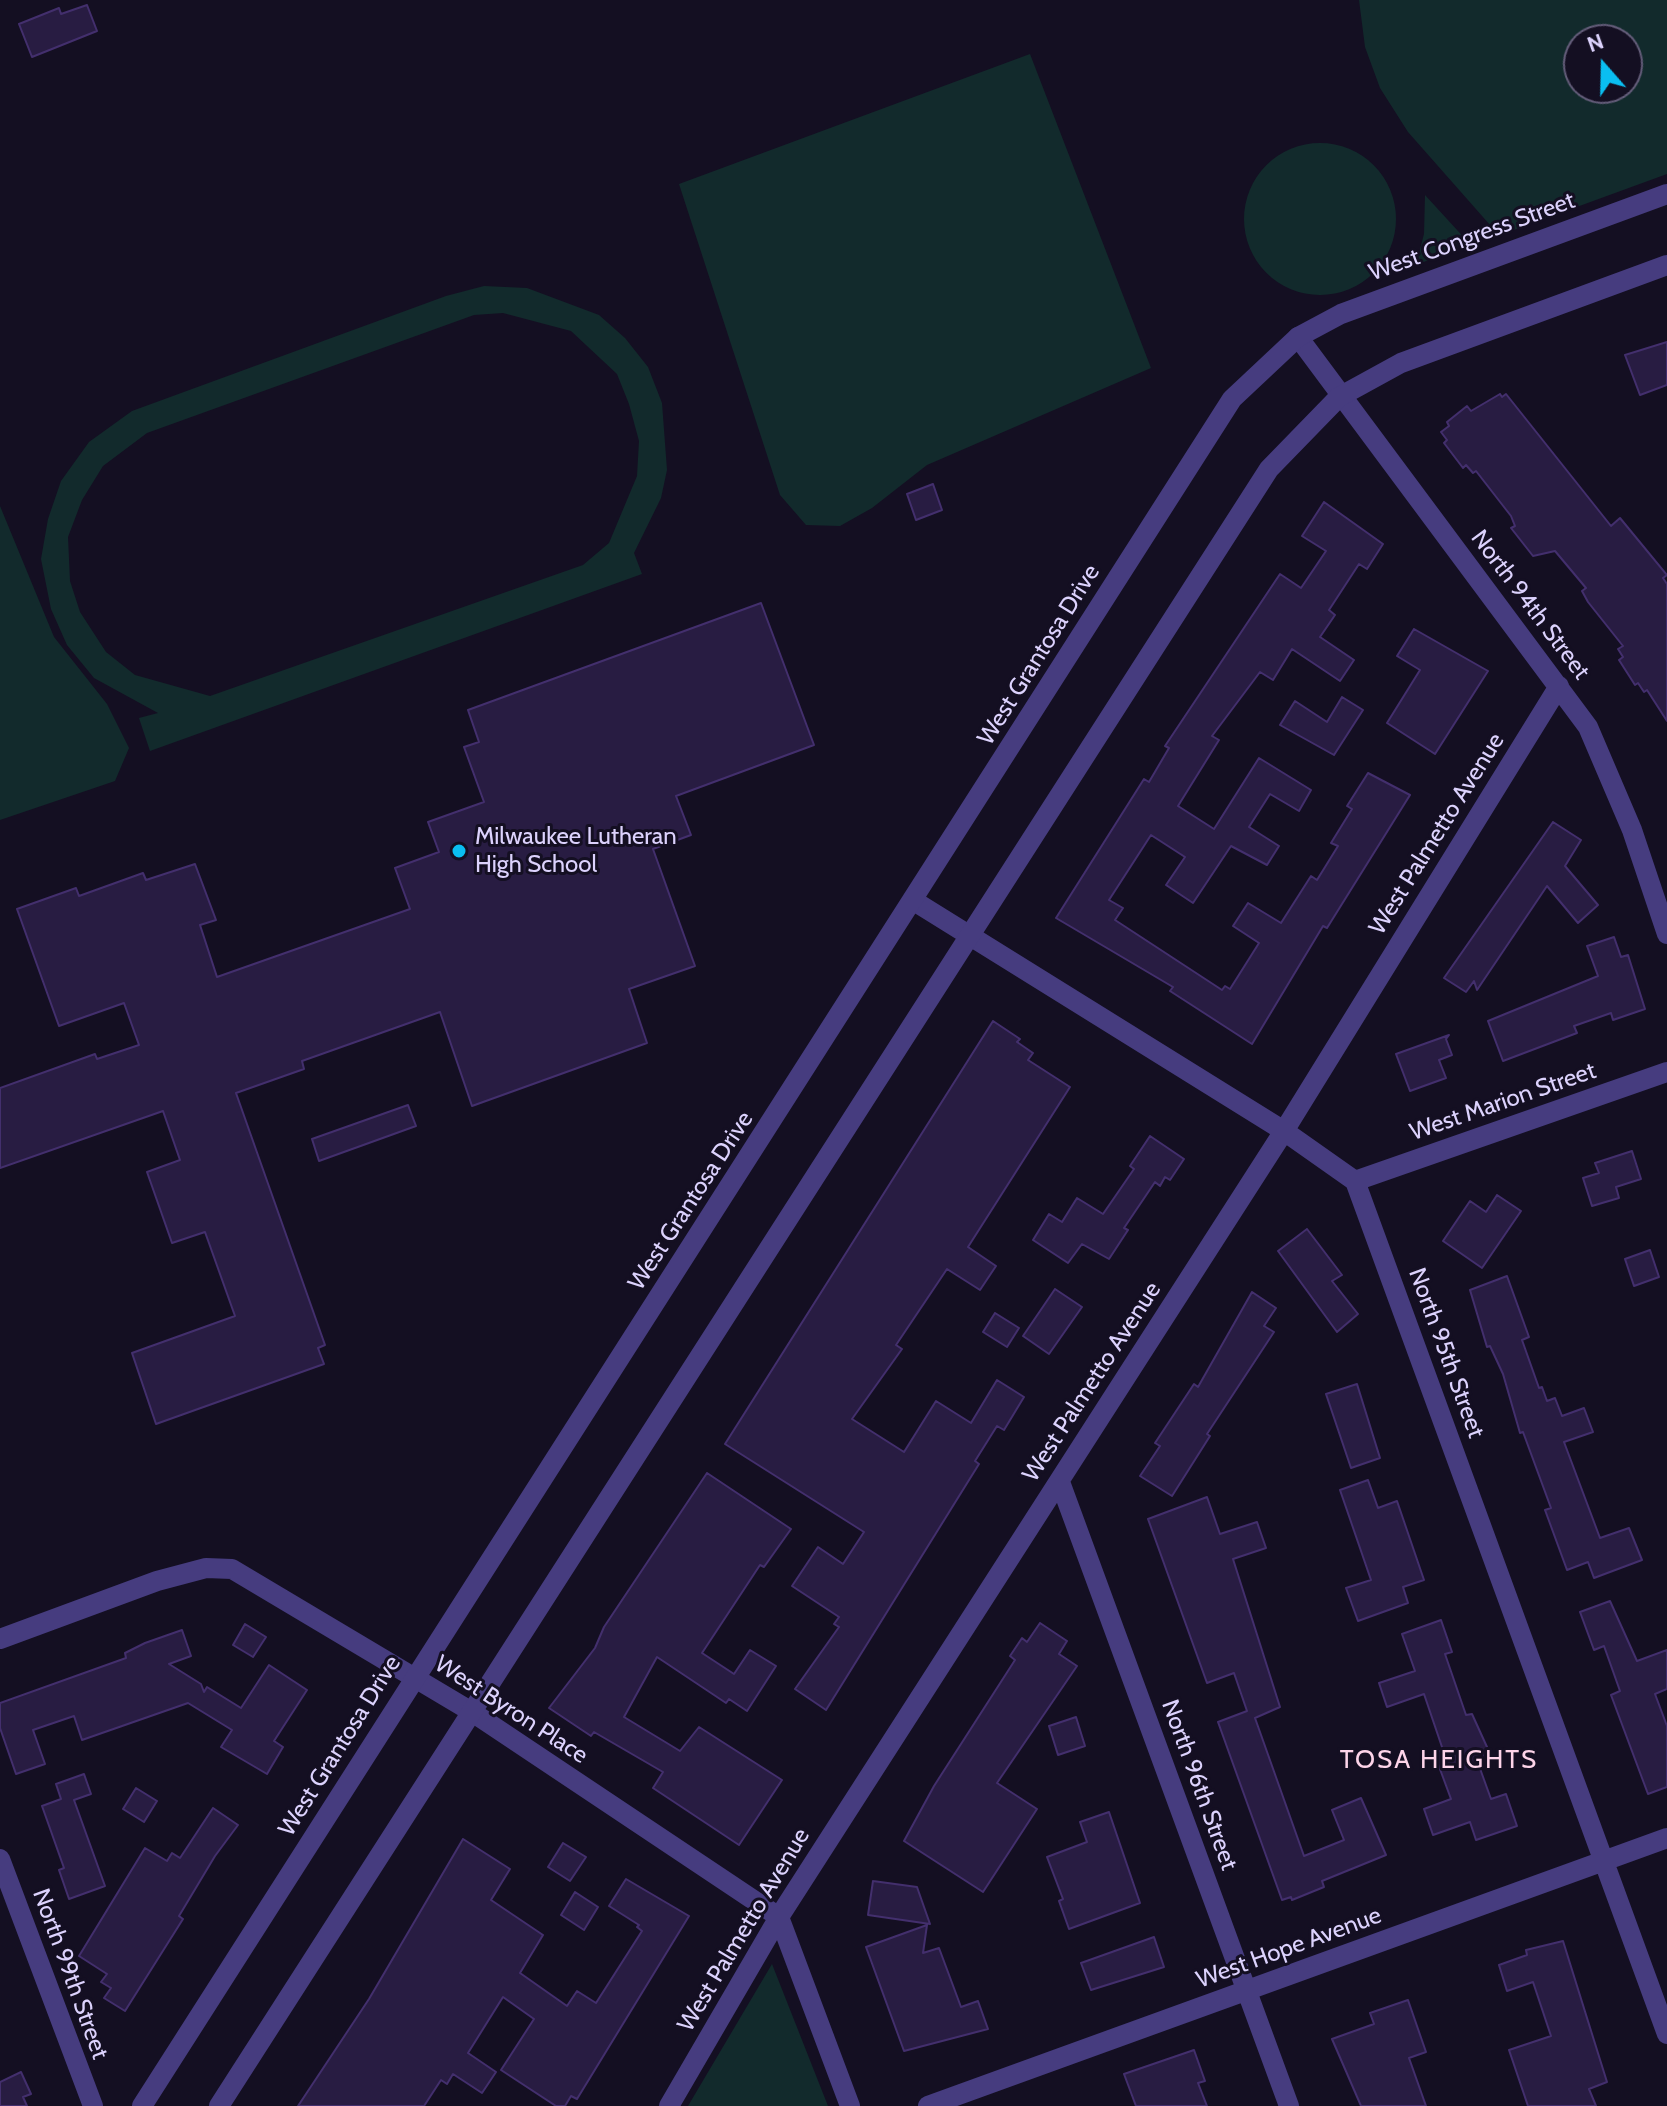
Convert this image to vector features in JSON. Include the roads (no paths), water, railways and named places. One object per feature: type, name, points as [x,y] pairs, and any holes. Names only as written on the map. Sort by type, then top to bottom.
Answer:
[{"type":"street","name":"West Congress Street","points":[[1298,337],[1382,296],[1667,194]]},
{"type":"street","points":[[219,2106],[1269,469],[1339,397],[1401,363],[1667,265]]},
{"type":"street","name":"North 94th Street","points":[[1298,337],[1339,397],[1588,727],[1632,830],[1667,934]]},
{"type":"street","name":"West Grantosa Drive","points":[[142,2106],[1232,399],[1298,337]]},
{"type":"street","name":"West Palmetto Avenue","points":[[669,2106],[779,1917],[1284,1131],[1559,686]]},
{"type":"street","points":[[914,901],[1284,1131],[1355,1181]]},
{"type":"street","name":"West Marion Street","points":[[1355,1181],[1667,1072]]},
{"type":"street","name":"North 95th Street","points":[[1355,1181],[1667,2034]]},
{"type":"street","name":"North 96th Street","points":[[1060,1482],[1289,2106]]},
{"type":"street","name":"West Byron Place","points":[[0,1639],[157,1581],[206,1568],[232,1569],[472,1712],[779,1917]]},
{"type":"street","name":"West Hope Avenue","points":[[928,2106],[1667,1838]]},
{"type":"street","name":"North 99th Street","points":[[0,1859],[93,2106]]},
{"type":"street","points":[[779,1917],[850,2106]]},
{"type":"place","name":"Milwaukee Lutheran High School","points":[[459,851]]},
{"type":"district","name":"TOSA HEIGHTS","points":[[1439,1760]]}]
